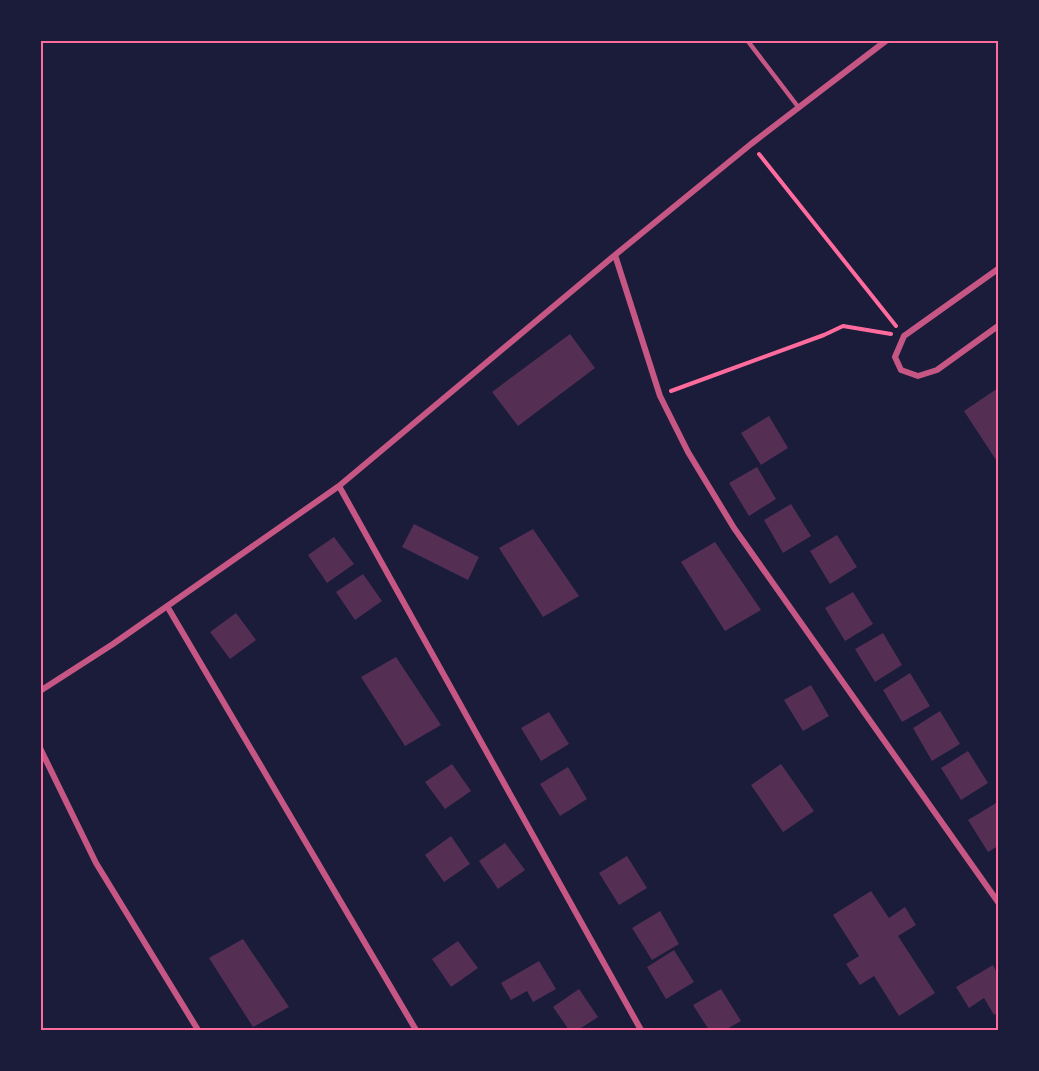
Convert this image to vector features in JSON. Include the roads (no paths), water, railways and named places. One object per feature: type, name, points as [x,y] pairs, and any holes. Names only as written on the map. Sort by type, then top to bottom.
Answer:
[{"type":"street","points":[[40,691],[339,486],[751,144],[887,40]]},
{"type":"street","points":[[615,255],[660,396],[688,452],[734,528],[999,902]]},
{"type":"street","points":[[999,269],[904,336],[896,357],[901,370],[918,376],[938,370],[999,326]]},
{"type":"street","points":[[339,486],[641,1030]]},
{"type":"street","points":[[167,606],[416,1030]]},
{"type":"street","points":[[40,748],[96,863],[198,1030]]},
{"type":"lane","points":[[747,40],[799,108]]}]
